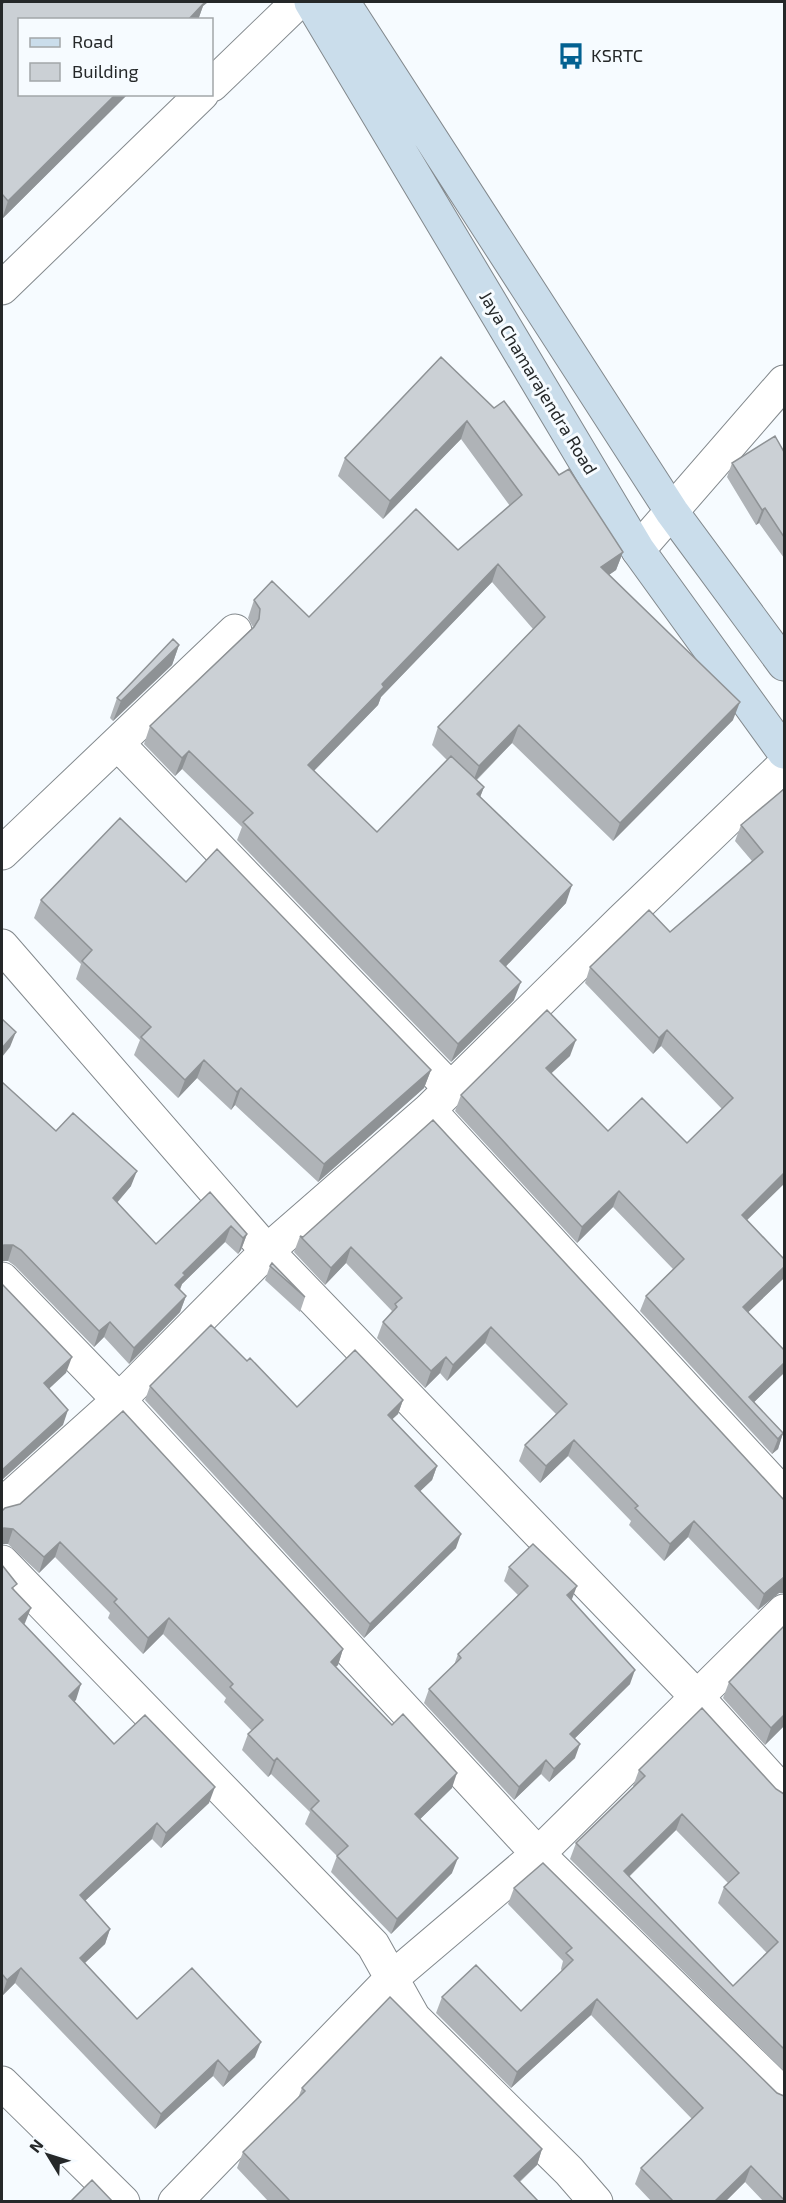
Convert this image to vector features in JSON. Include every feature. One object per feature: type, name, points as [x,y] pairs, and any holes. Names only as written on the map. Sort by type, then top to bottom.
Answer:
[{"type":"main road","name":"Jaya Chamarajendra Road","points":[[311,2],[452,242],[638,550],[784,752]]},
{"type":"main road","points":[[343,2],[672,512],[784,664]]},
{"type":"street","points":[[213,84],[298,2]]},
{"type":"street","points":[[2,288],[200,96]]},
{"type":"street","points":[[638,550],[784,382]]},
{"type":"street","points":[[2,853],[236,631]]},
{"type":"street","points":[[118,744],[440,1099],[784,1495]]},
{"type":"street","points":[[2,1505],[119,1400],[267,1251],[440,1099],[784,765]]},
{"type":"street","points":[[2,946],[267,1251],[696,1696],[784,1793]]},
{"type":"street","points":[[2,1279],[119,1400],[538,1854],[784,2095]]},
{"type":"street","points":[[2,1562],[373,1945],[414,2018],[569,2171],[596,2202]]},
{"type":"street","points":[[175,2202],[392,1978],[538,1854],[784,1611]]},
{"type":"street","points":[[2,2083],[123,2202]]},
{"type":"building","points":[[4,2],[204,3],[190,18],[18,18],[18,96],[114,96],[8,201],[2,194],[2,4]]},
{"type":"building","points":[[441,357],[494,408],[504,401],[559,475],[569,469],[623,552],[601,567],[740,702],[620,823],[519,725],[479,766],[438,727],[545,617],[498,564],[382,684],[384,687],[308,765],[377,832],[451,756],[484,787],[477,794],[572,885],[500,961],[521,982],[458,1044],[243,822],[253,813],[189,751],[182,758],[150,726],[254,627],[259,619],[260,609],[254,600],[272,581],[309,617],[416,509],[458,550],[522,495],[467,421],[390,501],[345,458]]},
{"type":"building","points":[[775,436],[784,452],[784,537],[765,508],[762,510],[732,463]]},
{"type":"building","points":[[173,639],[179,645],[121,701],[117,698]]},
{"type":"building","points":[[784,789],[784,1173],[742,1215],[784,1259],[784,1267],[743,1307],[784,1350],[784,1363],[749,1397],[783,1433],[778,1439],[646,1296],[684,1259],[619,1191],[582,1227],[461,1095],[547,1010],[576,1040],[546,1068],[608,1131],[642,1098],[687,1143],[733,1098],[667,1030],[659,1038],[590,967],[649,910],[670,932],[763,852],[741,825]]},
{"type":"building","points":[[120,818],[186,882],[217,849],[431,1070],[324,1164],[241,1088],[237,1092],[204,1060],[185,1080],[141,1037],[151,1027],[82,961],[92,950],[41,900]]},
{"type":"building","points":[[2,1019],[16,1032],[2,1048]]},
{"type":"building","points":[[2,1082],[56,1131],[73,1113],[137,1171],[113,1198],[156,1244],[210,1192],[247,1234],[243,1238],[231,1226],[183,1273],[185,1275],[175,1285],[186,1296],[134,1348],[110,1322],[99,1331],[21,1250],[13,1245],[2,1246]]},
{"type":"building","points":[[433,1120],[784,1500],[784,1577],[764,1594],[694,1521],[670,1544],[635,1508],[638,1506],[574,1440],[546,1466],[525,1445],[567,1404],[491,1327],[453,1365],[446,1357],[431,1371],[383,1322],[402,1298],[351,1247],[331,1268],[300,1236],[303,1237]]},
{"type":"building","points":[[272,1263],[305,1297],[270,1266]]},
{"type":"building","points":[[2,1284],[72,1357],[44,1383],[68,1410],[2,1470]]},
{"type":"building","points":[[211,1325],[247,1361],[250,1358],[297,1407],[355,1350],[403,1400],[388,1415],[437,1466],[415,1486],[461,1534],[370,1624],[150,1386]]},
{"type":"building","points":[[123,1411],[343,1649],[331,1662],[392,1725],[403,1714],[457,1773],[415,1814],[458,1858],[397,1919],[337,1856],[348,1846],[311,1809],[319,1801],[277,1758],[274,1761],[248,1734],[263,1720],[230,1687],[233,1684],[169,1618],[148,1638],[114,1602],[117,1599],[60,1542],[44,1557],[13,1529],[2,1529],[2,1511],[5,1508],[20,1504]]},
{"type":"building","points":[[533,1544],[577,1586],[567,1595],[635,1670],[570,1734],[580,1744],[554,1769],[546,1760],[519,1787],[429,1689],[461,1658],[458,1654],[528,1586],[509,1567]]},
{"type":"building","points":[[2,1565],[17,1584],[12,1588],[31,1608],[19,1619],[81,1684],[69,1696],[114,1744],[145,1715],[215,1787],[166,1833],[157,1823],[80,1895],[110,1929],[80,1958],[137,2019],[192,1968],[261,2042],[229,2072],[218,2060],[161,2114],[21,1968],[7,1980],[2,1974]]},
{"type":"building","points":[[784,1626],[784,1715],[771,1728],[729,1682]]},
{"type":"building","points":[[702,1708],[776,1789],[784,1794],[784,2049],[576,1843],[645,1776],[639,1770]],"holes":[[[682,1814],[739,1873],[724,1887],[778,1942],[733,1986],[624,1871]]]},
{"type":"building","points":[[543,1863],[777,2093],[784,2096],[784,2200],[751,2166],[714,2202],[674,2202],[641,2168],[703,2108],[597,1999],[517,2072],[442,1997],[476,1965],[521,2011],[573,1960],[566,1953],[572,1948],[514,1888]]},
{"type":"building","points":[[390,1997],[542,2149],[514,2176],[539,2202],[291,2202],[243,2152],[305,2091],[302,2088]]},
{"type":"building","points":[[92,2180],[113,2202],[70,2202]]},
{"type":"place","name":"KSRTC","points":[[571,56]]}]
